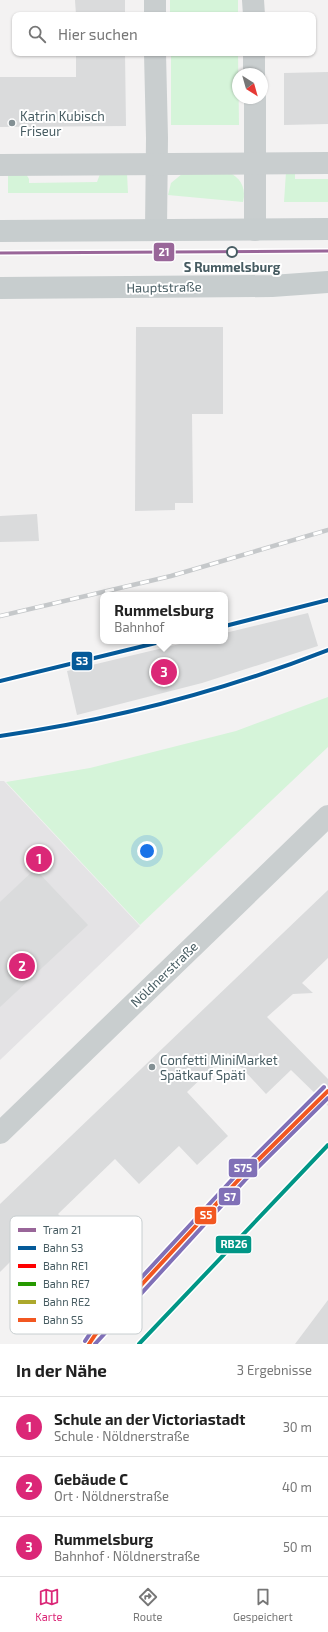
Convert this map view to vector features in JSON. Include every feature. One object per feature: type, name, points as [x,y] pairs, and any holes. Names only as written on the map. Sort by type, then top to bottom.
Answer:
[{"type":"main road","points":[[0,231],[328,229]]},
{"type":"main road","name":"Hauptstraße","points":[[0,288],[272,286],[328,282]]},
{"type":"street","points":[[155,0],[155,12]]},
{"type":"street","points":[[253,0],[254,12]]},
{"type":"street","points":[[155,56],[157,164],[156,229]]},
{"type":"street","points":[[254,56],[254,68]]},
{"type":"street","points":[[255,104],[255,230]]},
{"type":"street","points":[[0,165],[328,163]]},
{"type":"street","name":"Nöldnerstraße","points":[[0,1133],[328,816]]},
{"type":"shaded area","points":[[0,781],[4,781],[140,926],[0,1060]]},
{"type":"green space","points":[[170,0],[238,0],[238,12],[170,12]]},
{"type":"green space","points":[[171,56],[238,56],[238,68],[232,68],[232,104],[239,104],[239,125],[171,125]]},
{"type":"green space","points":[[286,172],[295,174],[295,179],[328,179],[328,202],[284,202]]},
{"type":"green space","points":[[127,173],[128,193],[8,193],[8,174],[26,174],[29,179],[29,183],[97,182],[100,174]]},
{"type":"green space","points":[[182,174],[232,174],[241,182],[244,193],[243,202],[168,195],[171,183]]},
{"type":"green space","points":[[328,697],[328,747],[140,925],[6,782],[90,768],[236,731]]},
{"type":"building","points":[[75,0],[125,0],[125,12],[76,12]]},
{"type":"building","points":[[76,56],[125,56],[126,126],[0,127],[0,77],[76,77]]},
{"type":"building","points":[[328,72],[328,124],[284,125],[284,73]]},
{"type":"building","points":[[136,327],[223,327],[223,414],[192,414],[193,503],[175,503],[175,510],[135,511]]},
{"type":"building","points":[[37,514],[39,541],[0,542],[0,516]]},
{"type":"building","points":[[308,613],[318,646],[202,683],[77,715],[67,671],[180,644],[228,644],[228,632]]},
{"type":"building","points":[[35,869],[88,925],[0,1007],[0,902]]},
{"type":"building","points":[[328,890],[328,958],[302,983],[313,993],[293,994],[267,1017],[328,1079],[328,1106],[291,1070],[266,1094],[228,1053],[187,1092],[228,1136],[197,1165],[179,1146],[139,1184],[115,1159],[58,1214],[60,1216],[10,1216],[10,1262],[0,1272],[0,1204]]},
{"type":"building","points":[[328,1300],[328,1344],[295,1344]]},
{"type":"railway","points":[[103,592],[171,576],[328,530]]},
{"type":"railway","points":[[0,616],[100,593]]},
{"type":"tram line","name":"21","points":[[0,253],[328,251]]},
{"type":"rail line","name":"S3","points":[[228,625],[328,600]]},
{"type":"rail line","name":"S3","points":[[0,681],[152,644]]},
{"type":"rail line","name":"S3","points":[[0,736],[84,722],[167,702],[208,691],[288,665],[328,650]]},
{"type":"rail line","name":"S5","points":[[142,1284],[243,1175],[328,1091]]},
{"type":"rail line","name":"S5","points":[[89,1344],[96,1334]]},
{"type":"transit line","name":"S75","points":[[142,1277],[239,1172],[324,1087]]},
{"type":"transit line","name":"S7","points":[[142,1293],[247,1178],[328,1098]]},
{"type":"transit line","name":"RB26","points":[[139,1344],[328,1145]]},
{"type":"transit line","name":"S75","points":[[85,1341],[90,1334]]},
{"type":"transit line","name":"S7","points":[[95,1344],[104,1334]]},
{"type":"place","name":"Katrin Kubisch Friseur","points":[[12,123]]},
{"type":"place","name":"S Rummelsburg","points":[[232,252]]},
{"type":"place","name":"Rummelsburg","points":[[164,672]]},
{"type":"place","name":"Schule an der Victoriastadt","points":[[39,859]]},
{"type":"place","name":"Gebäude C","points":[[22,966]]},
{"type":"place","name":"Confetti MiniMarket Spätkauf Späti","points":[[152,1067]]}]
